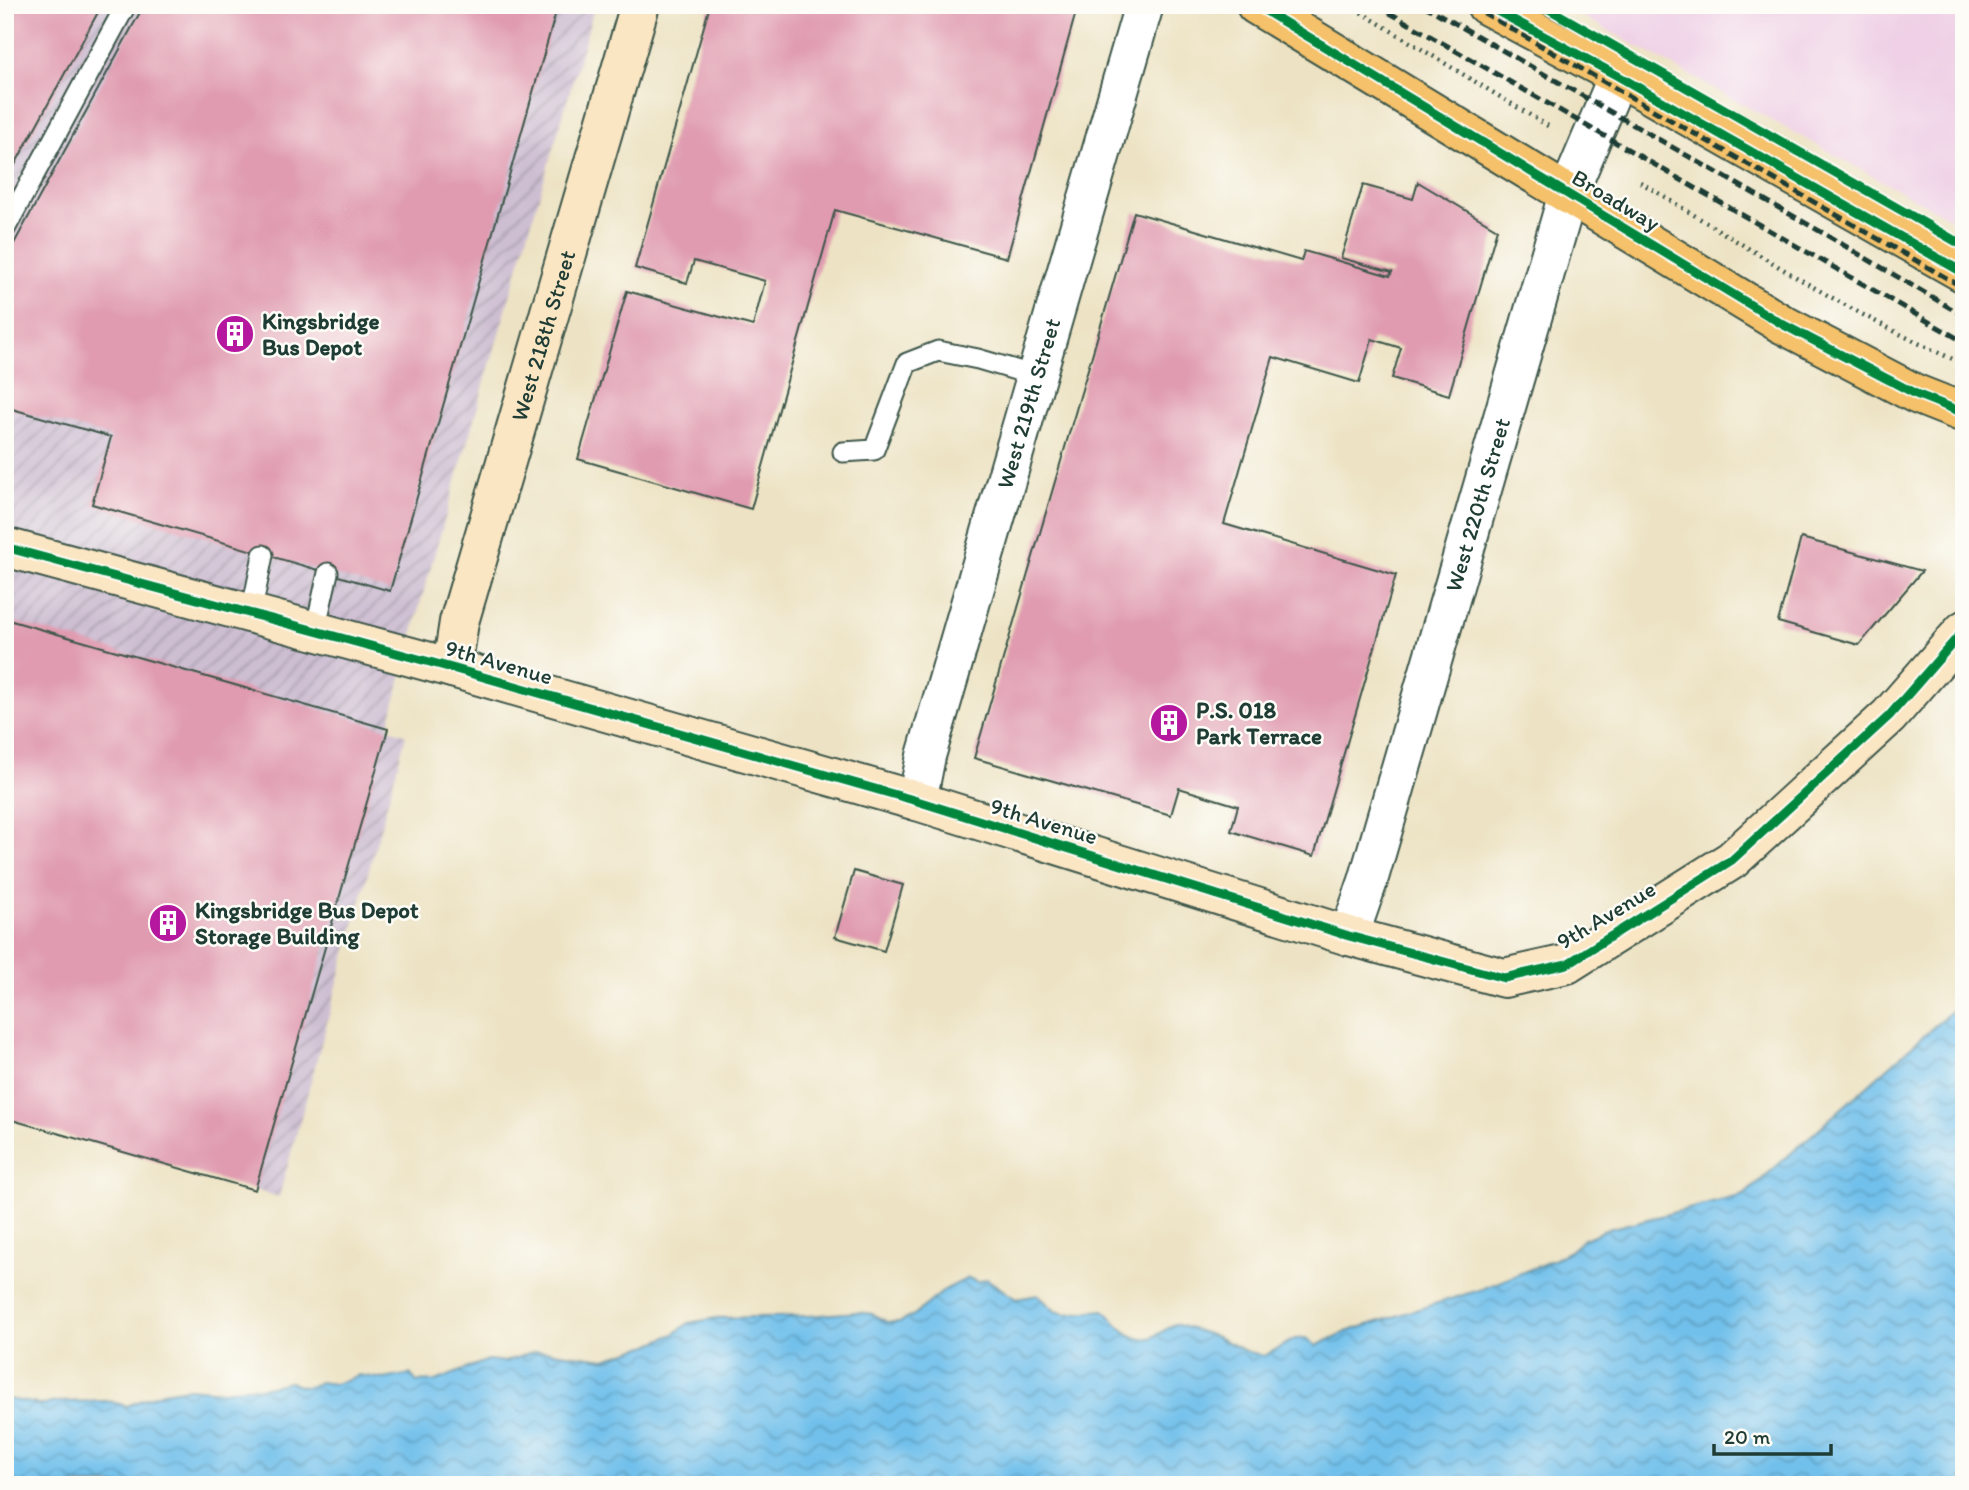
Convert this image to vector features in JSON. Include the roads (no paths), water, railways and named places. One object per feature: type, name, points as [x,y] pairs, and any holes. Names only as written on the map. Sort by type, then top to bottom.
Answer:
[{"type":"main road","name":"Broadway","points":[[1256,5],[1782,324],[1916,394],[1964,413]]},
{"type":"main road","points":[[1486,5],[1618,76],[1964,273]]},
{"type":"street","name":"West 218th Street","points":[[452,668],[462,611],[640,5]]},
{"type":"street","name":"West 219th Street","points":[[917,801],[926,756],[1144,5]]},
{"type":"street","name":"West 220th Street","points":[[1349,936],[1368,881],[1569,194],[1618,76]]},
{"type":"street","name":"9th Avenue","points":[[5,547],[452,668],[917,801],[1349,936],[1504,978],[1567,964],[1732,860],[1889,716],[1964,630]]},
{"type":"lane","points":[[5,229],[126,5]]},
{"type":"lane","points":[[843,452],[874,450],[907,363],[938,351],[978,359],[1036,376]]},
{"type":"lane","points":[[251,614],[263,555]]},
{"type":"lane","points":[[315,631],[328,573]]},
{"type":"water","points":[[1964,1000],[1964,1485],[5,1485],[6,1399],[45,1405],[55,1402],[108,1401],[127,1406],[163,1392],[188,1388],[224,1391],[290,1382],[308,1387],[319,1382],[335,1384],[359,1375],[384,1379],[410,1374],[417,1382],[436,1381],[488,1360],[505,1362],[533,1352],[545,1351],[605,1359],[649,1345],[674,1334],[689,1323],[717,1318],[857,1312],[872,1314],[887,1322],[900,1322],[914,1315],[946,1289],[968,1278],[978,1282],[987,1279],[1016,1299],[1038,1295],[1055,1311],[1067,1314],[1104,1310],[1130,1335],[1143,1339],[1153,1337],[1175,1324],[1264,1356],[1295,1339],[1307,1338],[1316,1346],[1346,1332],[1482,1289],[1553,1260],[1584,1239],[1608,1229],[1744,1195]]},
{"type":"railway","points":[[1376,5],[1964,342]]},
{"type":"railway","points":[[1423,5],[1964,316]]},
{"type":"railway","points":[[1470,5],[1964,288]]},
{"type":"place","name":"Kingsbridge Bus Depot","points":[[235,334]]},
{"type":"place","name":"P.S. 018 Park Terrace","points":[[1169,723]]},
{"type":"place","name":"Kingsbridge Bus Depot Storage Building","points":[[168,923]]}]
